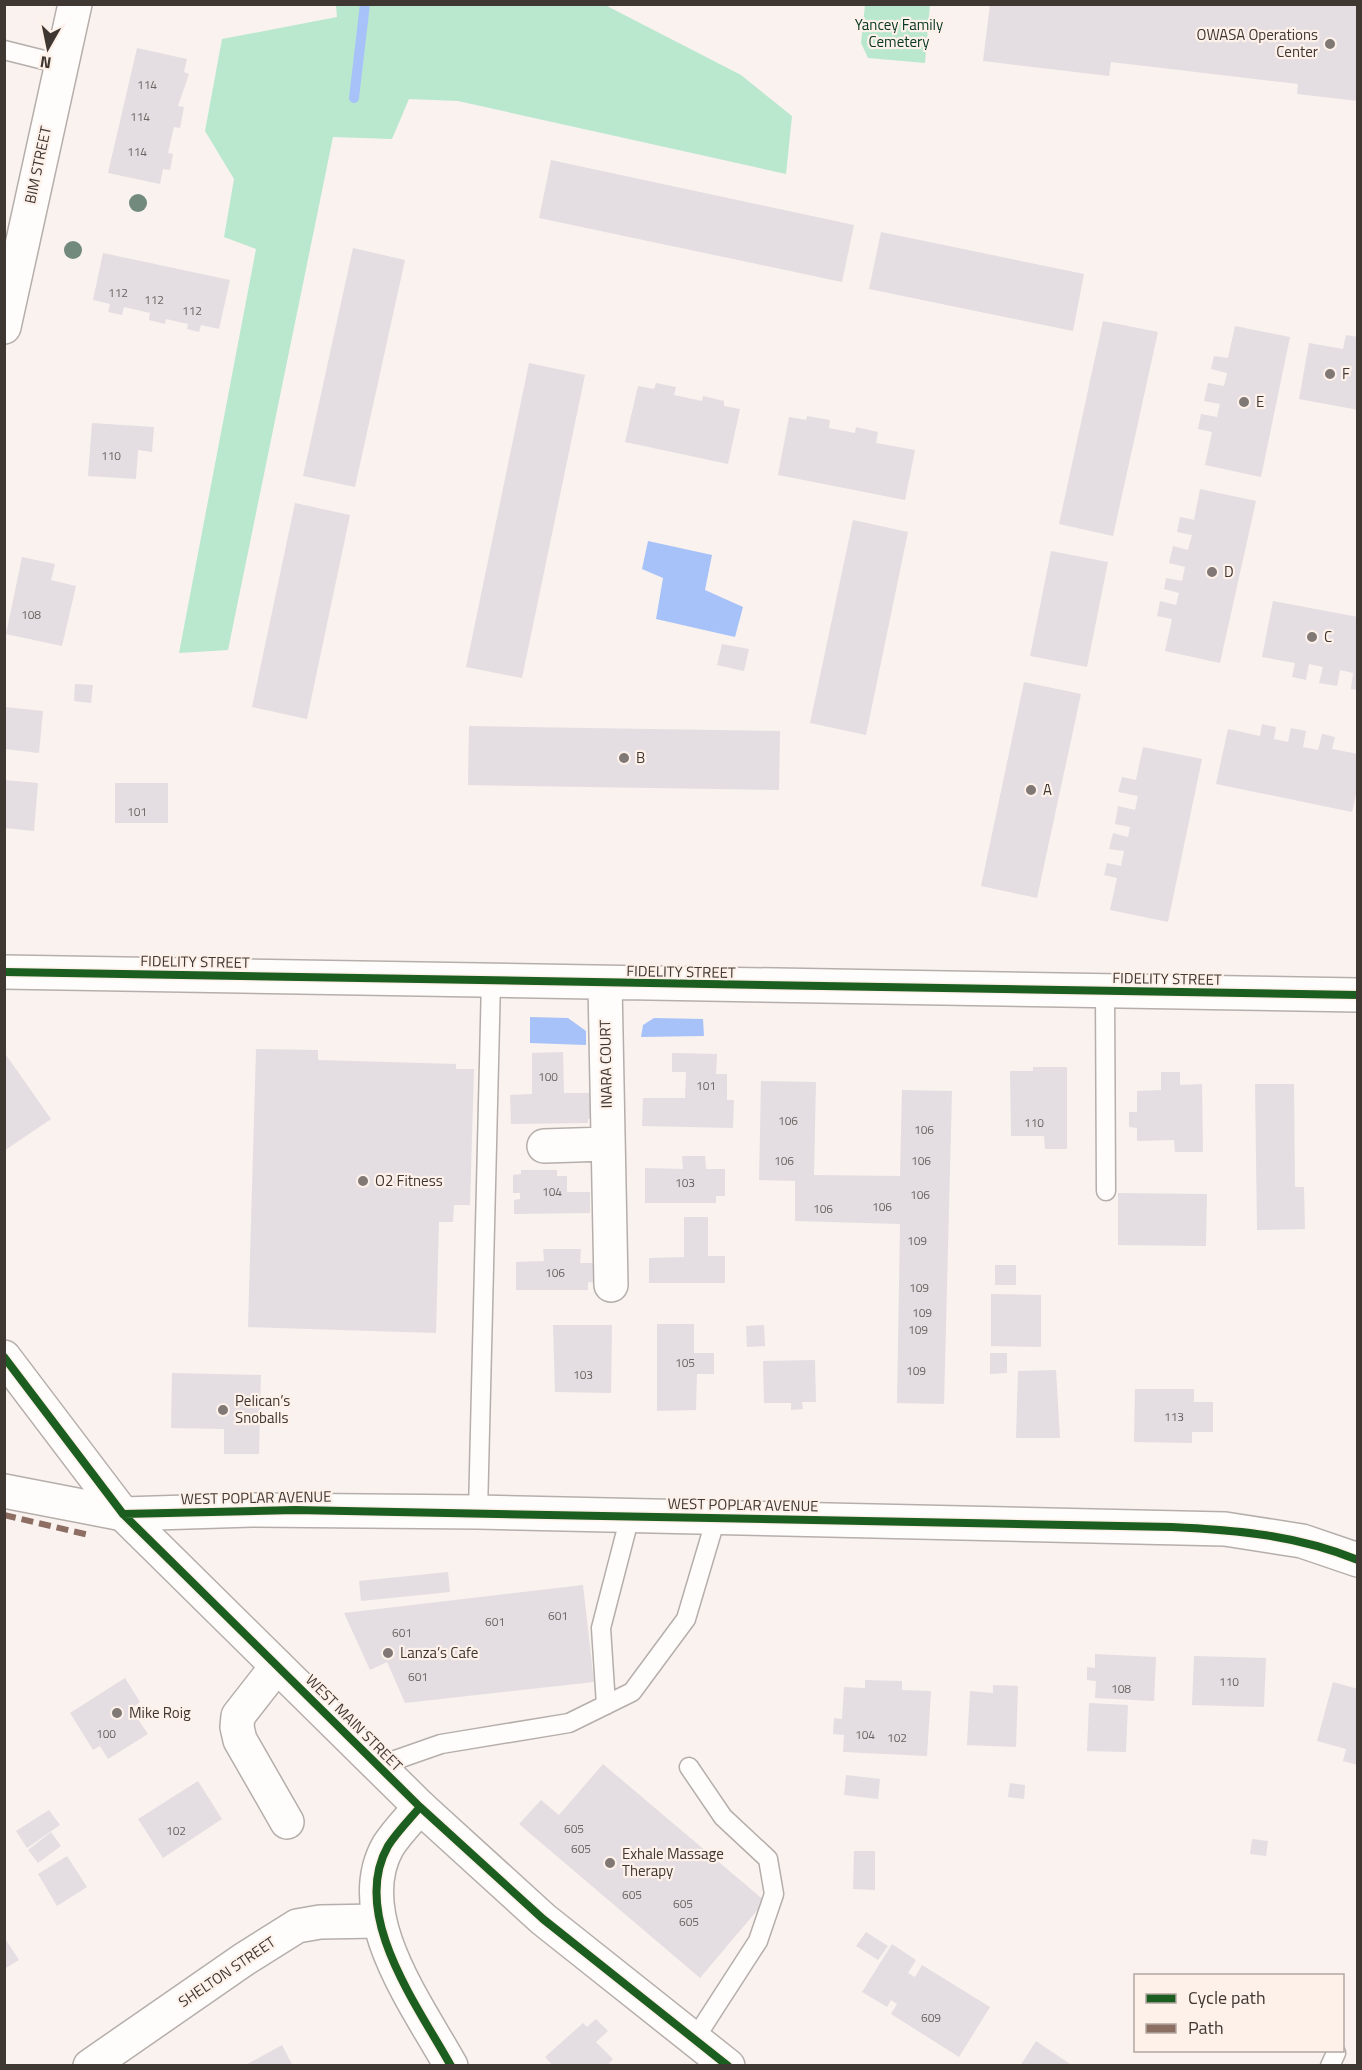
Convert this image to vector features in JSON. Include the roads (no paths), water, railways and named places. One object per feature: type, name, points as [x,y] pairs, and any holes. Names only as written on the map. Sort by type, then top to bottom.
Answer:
[{"type":"street","name":"BIM STREET","points":[[4,327],[75,4]]},
{"type":"street","name":"FIDELITY STREET","points":[[4,972],[1358,995]]},
{"type":"street","name":"INARA COURT","points":[[605,984],[611,1285]]},
{"type":"street","points":[[544,1146],[607,1144]]},
{"type":"street","name":"WEST MAIN STREET","points":[[4,1357],[123,1514],[378,1766],[543,1919],[728,2066]]},
{"type":"street","name":"WEST POPLAR AVENUE","points":[[4,1491],[123,1514],[252,1510],[478,1512],[1225,1529],[1302,1541],[1358,1560]]},
{"type":"street","points":[[277,1666],[238,1716],[237,1727],[240,1740],[287,1822]]},
{"type":"street","points":[[420,1807],[386,1854],[380,1869],[376,1894],[378,1921],[408,1989],[451,2066]]},
{"type":"street","name":"SHELTON STREET","points":[[90,2066],[243,1960],[297,1926],[320,1922],[378,1921]]},
{"type":"lane","points":[[4,50],[60,64]]},
{"type":"lane","points":[[478,1512],[491,981]]},
{"type":"lane","points":[[1105,991],[1106,1191]]},
{"type":"lane","points":[[606,1705],[601,1628],[630,1516]]},
{"type":"lane","points":[[378,1766],[441,1744],[569,1723],[632,1692],[686,1619],[716,1518]]},
{"type":"lane","points":[[689,1767],[723,1817],[768,1859],[774,1894],[758,1941],[694,2040]]},
{"type":"water","points":[[648,541],[712,555],[705,590],[743,607],[735,637],[656,619],[663,578],[642,569]]},
{"type":"water","points":[[530,1017],[568,1018],[586,1031],[586,1045],[530,1043]]},
{"type":"water","points":[[654,1018],[703,1019],[704,1036],[641,1037],[643,1025]]},
{"type":"waterway","points":[[354,98],[365,4]]},
{"type":"place","name":"OWASA Operations Center","points":[[1330,44]]},
{"type":"place","name":"F","points":[[1330,374]]},
{"type":"place","name":"E","points":[[1244,402]]},
{"type":"place","name":"D","points":[[1212,572]]},
{"type":"place","name":"C","points":[[1312,637]]},
{"type":"place","name":"B","points":[[624,758]]},
{"type":"place","name":"A","points":[[1031,790]]},
{"type":"place","name":"O2 Fitness","points":[[363,1181]]},
{"type":"place","name":"Pelican’s Snoballs","points":[[223,1410]]},
{"type":"place","name":"Lanza’s Cafe","points":[[388,1653]]},
{"type":"place","name":"Mike Roig","points":[[117,1713]]},
{"type":"place","name":"Exhale Massage Therapy","points":[[610,1863]]},
{"type":"park label","name":"Yancey Family Cemetery","points":[[899,34]]}]
